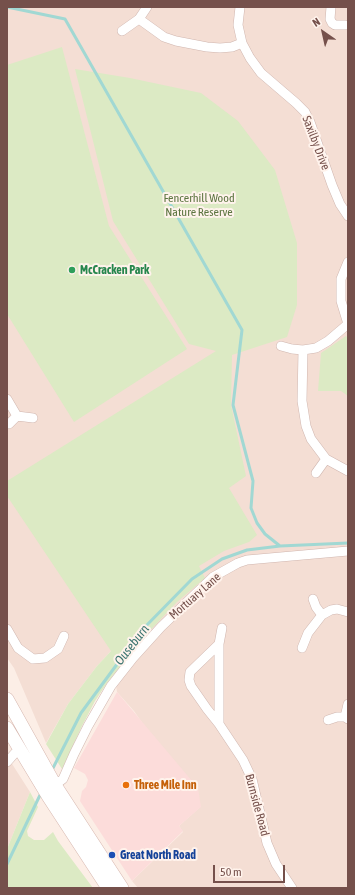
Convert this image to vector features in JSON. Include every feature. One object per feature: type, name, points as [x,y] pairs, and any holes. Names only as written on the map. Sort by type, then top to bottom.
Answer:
[{"type":"main road","points":[[7,699],[55,785],[122,888]]},
{"type":"main road","points":[[7,728],[48,796],[108,888]]},
{"type":"street","points":[[122,31],[139,19],[147,7]]},
{"type":"street","name":"Saxilby Drive","points":[[240,7],[238,25],[242,43],[250,58],[261,73],[305,112],[310,122],[332,185],[340,204],[348,216]]},
{"type":"street","points":[[331,7],[330,19],[332,23],[336,25],[345,25]]},
{"type":"street","points":[[139,19],[164,37],[176,41],[220,48],[232,47],[242,43]]},
{"type":"street","points":[[281,346],[303,350],[316,348],[328,341],[348,324],[341,301],[341,279],[348,262]]},
{"type":"street","points":[[303,350],[302,401],[306,426],[311,439],[326,459],[348,471]]},
{"type":"street","points":[[7,399],[17,416]]},
{"type":"street","points":[[17,416],[33,418]]},
{"type":"street","points":[[9,424],[17,416]]},
{"type":"street","points":[[316,473],[326,459]]},
{"type":"street","name":"Mortuary Lane","points":[[55,785],[63,779],[88,726],[111,686],[133,658],[161,627],[213,577],[238,563],[247,560],[348,551]]},
{"type":"street","points":[[313,599],[316,607],[322,615]]},
{"type":"street","points":[[302,648],[308,633],[322,615],[331,610],[337,609],[348,612]]},
{"type":"street","points":[[219,724],[219,644],[222,628]]},
{"type":"street","points":[[7,629],[18,648],[33,659],[46,658],[58,649],[64,636]]},
{"type":"street","name":"Burnside Road","points":[[219,644],[190,672],[189,680],[207,709],[243,760],[252,779],[267,843],[276,864],[292,888]]},
{"type":"street","points":[[328,720],[347,718],[348,704]]},
{"type":"street","points":[[7,762],[20,750]]},
{"type":"shaded area","points":[[7,7],[348,7],[348,888],[138,888],[132,881],[183,832],[179,826],[200,807],[134,711],[117,692],[111,651],[97,666],[68,704],[46,743],[14,668],[7,658]]},
{"type":"shaded area","points":[[117,692],[198,788],[201,807],[179,826],[183,831],[132,881],[80,801],[82,791],[86,787],[88,780],[85,774],[74,768]]},
{"type":"shaded area","points":[[7,756],[30,792],[7,849]]},
{"type":"green space","name":"McCracken Park","points":[[62,47],[109,226],[187,349],[74,422],[7,314],[7,65]]},
{"type":"green space","name":"Fencerhill Wood Nature Reserve","points":[[75,69],[130,78],[201,93],[238,121],[275,170],[297,243],[297,305],[287,337],[232,355],[231,405],[246,476],[229,488],[257,535],[249,542],[224,551],[199,566],[205,578],[177,602],[141,640],[107,683],[95,701],[62,769],[46,744],[68,704],[97,666],[111,651],[7,496],[7,481],[216,351],[189,344],[113,221]]},
{"type":"green space","points":[[346,336],[348,338],[348,396],[341,391],[318,391],[321,353]]},
{"type":"green space","points":[[30,792],[38,807],[27,831],[28,836],[34,840],[44,840],[53,832],[93,888],[7,888],[7,849]]},
{"type":"waterway","points":[[7,7],[65,19],[242,330],[233,405],[253,481],[251,508],[257,523],[265,534],[280,546]]},
{"type":"waterway","name":"Ouseburn","points":[[51,772],[81,713],[143,629],[192,579],[222,559],[247,550],[280,546],[348,543]]},
{"type":"waterway","name":"Ouseburn","points":[[7,864],[41,793]]},
{"type":"place","name":"McCracken Park","points":[[72,270]]},
{"type":"place","name":"Three Mile Inn","points":[[126,785]]},
{"type":"place","name":"Great North Road","points":[[112,855]]}]
